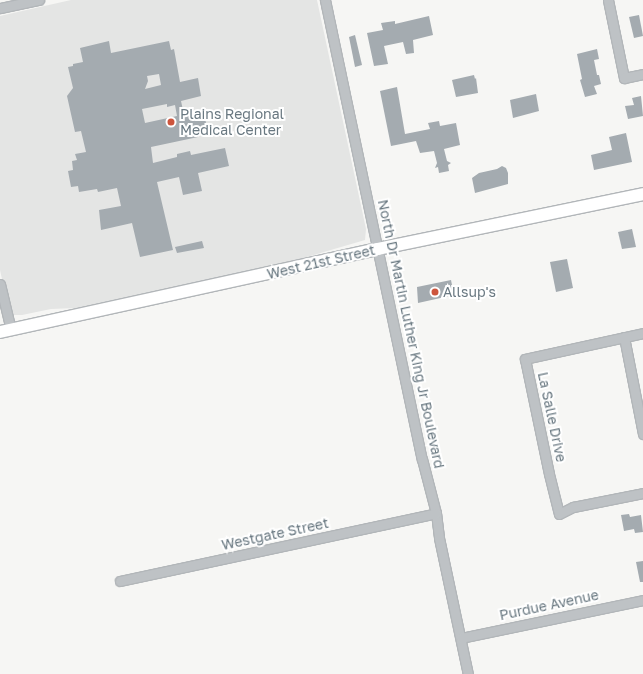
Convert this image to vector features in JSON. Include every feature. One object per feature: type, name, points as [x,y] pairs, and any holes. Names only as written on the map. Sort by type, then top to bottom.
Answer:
[{"type":"main road","name":"West 21st Street","points":[[5,331],[378,249],[643,194]]},
{"type":"street","points":[[0,8],[39,0]]},
{"type":"street","name":"North Dr Martin Luther King Jr Boulevard","points":[[325,0],[422,459],[436,513],[439,538],[468,674]]},
{"type":"street","points":[[608,0],[624,78],[643,74]]},
{"type":"street","points":[[0,284],[5,331]]},
{"type":"street","name":"La Salle Drive","points":[[643,333],[525,359],[559,514],[573,507],[643,493]]},
{"type":"street","points":[[624,337],[643,434]]},
{"type":"street","name":"Westgate Street","points":[[120,581],[436,513]]},
{"type":"street","name":"Purdue Avenue","points":[[461,638],[643,600]]},
{"type":"shaded area","name":"Plains Regional Medical Center","points":[[71,0],[317,0],[366,229],[365,240],[300,259],[76,308],[51,309],[22,315],[12,315],[9,311],[0,270],[0,16]]},
{"type":"building","points":[[639,15],[643,36],[634,38],[629,17]]},
{"type":"building","points":[[429,16],[433,35],[413,40],[414,53],[406,54],[403,42],[384,46],[388,64],[374,66],[367,33],[383,30],[381,23],[395,21],[395,24]]},
{"type":"building","points":[[355,35],[362,65],[355,67],[349,37]]},
{"type":"building","name":"Plains Regional Medical Center","points":[[109,41],[111,53],[169,41],[171,50],[174,49],[180,82],[198,78],[201,96],[181,101],[184,115],[194,113],[195,121],[205,118],[207,128],[196,130],[198,137],[151,147],[153,163],[177,157],[177,154],[190,151],[191,155],[225,148],[229,166],[198,173],[202,191],[183,195],[179,177],[157,182],[173,250],[140,257],[132,223],[101,230],[99,210],[121,206],[117,188],[98,192],[97,189],[79,192],[78,186],[71,187],[68,171],[73,170],[72,161],[77,160],[75,154],[86,152],[81,131],[75,132],[67,96],[73,88],[68,67],[73,66],[73,64],[83,62],[80,48]],"holes":[[[159,74],[161,85],[145,89],[148,81],[147,76]],[[167,104],[167,107],[175,105],[177,116],[145,123],[142,109]]]},
{"type":"building","points":[[597,49],[599,59],[594,60],[597,75],[599,75],[601,84],[594,86],[597,94],[585,97],[580,80],[582,79],[577,54]]},
{"type":"building","points":[[474,75],[475,79],[476,78],[478,93],[456,97],[452,80]]},
{"type":"building","points":[[397,87],[405,134],[430,129],[428,123],[439,121],[440,126],[456,123],[460,145],[444,149],[447,161],[451,163],[448,165],[449,171],[439,173],[438,167],[435,168],[437,163],[434,151],[420,153],[416,141],[391,146],[380,91]]},
{"type":"building","points":[[536,94],[539,111],[513,118],[510,100]]},
{"type":"building","points":[[641,96],[643,116],[628,119],[625,106],[634,105],[632,98]]},
{"type":"building","points":[[626,133],[632,162],[594,170],[591,155],[612,150],[609,137]]},
{"type":"building","points":[[502,166],[506,168],[508,173],[508,184],[475,193],[472,178],[479,173],[497,169]]},
{"type":"building","points":[[632,229],[636,247],[622,249],[618,232]]},
{"type":"building","points":[[202,241],[204,248],[177,253],[175,247]]},
{"type":"building","points":[[567,259],[573,288],[556,292],[550,262]]},
{"type":"building","name":"Allsup's","points":[[451,280],[454,295],[418,303],[417,287]]},
{"type":"building","points":[[629,514],[630,517],[641,515],[643,532],[635,533],[634,529],[624,531],[621,515]]},
{"type":"building","points":[[643,561],[643,582],[640,582],[636,562]]},
{"type":"place","name":"Plains Regional Medical Center","points":[[171,122]]},
{"type":"place","name":"Allsup's","points":[[435,292]]}]
